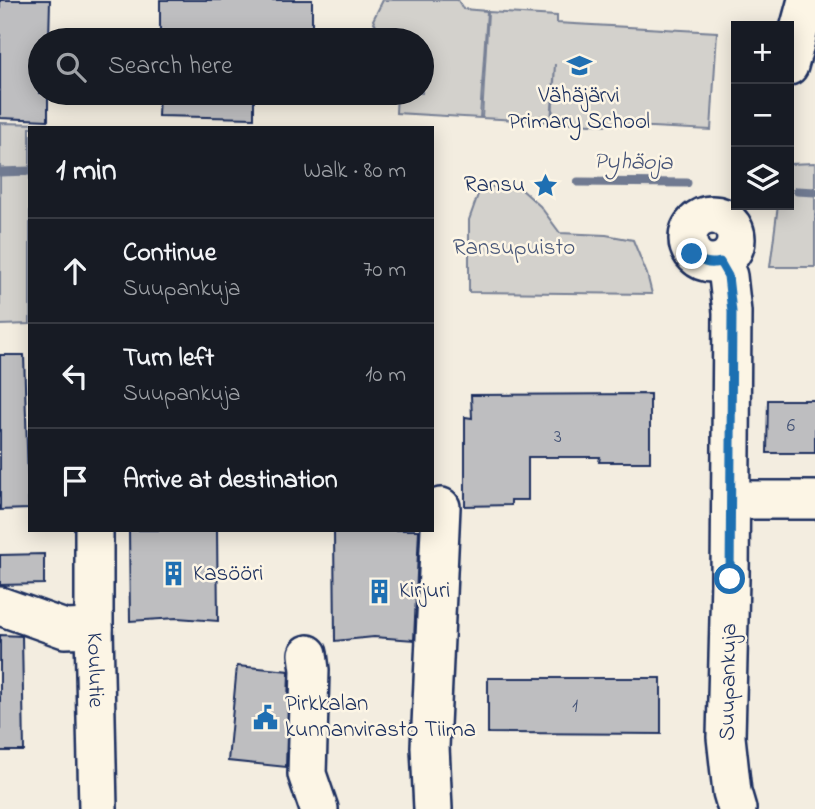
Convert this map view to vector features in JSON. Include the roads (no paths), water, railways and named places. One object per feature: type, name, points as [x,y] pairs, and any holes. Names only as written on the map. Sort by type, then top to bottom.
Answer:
[{"type":"street","points":[[794,47],[807,0]]},
{"type":"street","name":"Suupankuja","points":[[724,205],[692,225],[687,240],[692,254],[698,259],[713,264],[720,262],[728,276],[732,312],[726,737],[732,792],[737,809]]},
{"type":"street","points":[[731,500],[815,500]]},
{"type":"street","points":[[433,809],[429,747],[441,507]]},
{"type":"street","name":"Koulutie","points":[[94,532],[93,628],[98,809]]},
{"type":"street","points":[[0,606],[65,629],[93,628]]},
{"type":"street","points":[[308,654],[310,670],[307,774],[319,809]]},
{"type":"waterway","name":"Pyhäoja","points":[[0,172],[28,171]]},
{"type":"waterway","name":"Pyhäoja","points":[[578,182],[687,183]]},
{"type":"waterway","name":"Pyhäoja","points":[[797,191],[815,192]]},
{"type":"place","name":"Vähäjärvi Primary School","points":[[579,66]]},
{"type":"place","name":"Ransu","points":[[545,185]]},
{"type":"place","name":"Kasööri","points":[[173,574]]},
{"type":"place","name":"Kirjuri","points":[[379,591]]},
{"type":"place","name":"Pirkkalan kunnanvirasto Tiima","points":[[265,717]]},
{"type":"park label","name":"Ransupuisto","points":[[514,248]]}]
